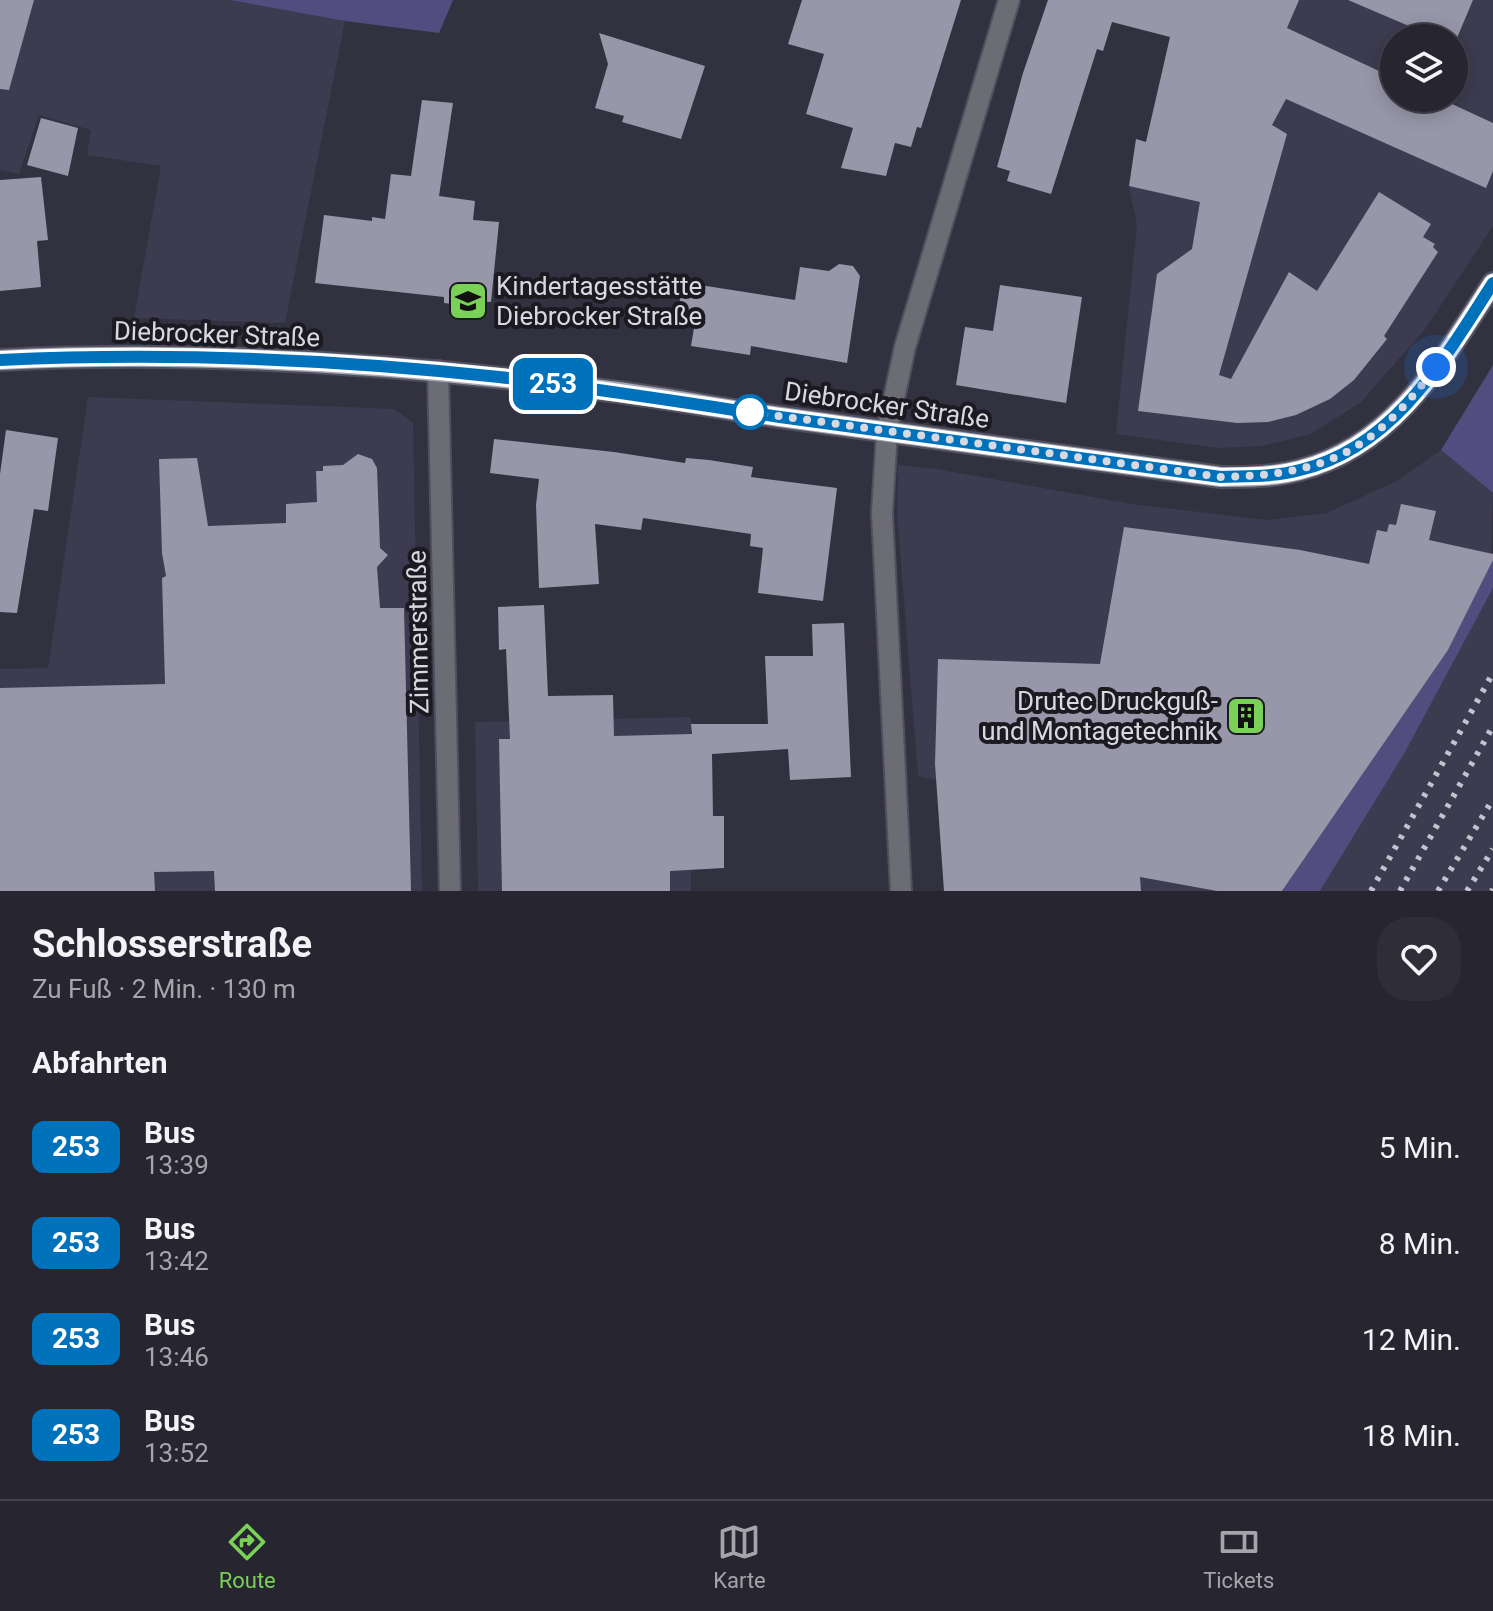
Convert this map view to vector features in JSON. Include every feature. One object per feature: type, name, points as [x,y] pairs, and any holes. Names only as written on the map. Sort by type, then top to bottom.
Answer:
[{"type":"main road","name":"Diebrocker Straße","points":[[0,360],[144,355],[301,361],[438,371],[611,391],[1221,477],[1262,476],[1301,470],[1361,445],[1407,406],[1451,348],[1493,283]]},
{"type":"street","points":[[901,891],[882,513],[887,431],[905,347],[1009,0]]},
{"type":"street","name":"Zimmerstraße","points":[[438,371],[450,891]]},
{"type":"shaded area","points":[[0,0],[230,0],[345,21],[285,323],[134,318],[161,166],[87,155],[91,130],[39,115],[19,174],[0,170]]},
{"type":"shaded area","points":[[230,0],[453,0],[439,33],[345,21]]},
{"type":"shaded area","points":[[1195,0],[1493,0],[1493,226],[1426,328],[1361,402],[1311,434],[1262,446],[1218,448],[1116,434],[1137,225],[1129,186],[1146,141],[1158,88]]},
{"type":"shaded area","points":[[1493,365],[1493,493],[1441,450]]},
{"type":"shaded area","points":[[88,397],[395,409],[413,423],[422,891],[0,891],[0,669],[48,668]]},
{"type":"shaded area","points":[[1441,450],[1493,493],[1491,564],[1448,650],[1282,891],[1051,891],[937,780],[918,776],[897,513],[898,465],[937,469],[1132,504],[1267,520],[1327,513],[1397,481]]},
{"type":"shaded area","points":[[1493,552],[1493,588],[1405,752],[1320,891],[1282,891],[1448,650],[1491,564]]},
{"type":"shaded area","points":[[1493,588],[1493,891],[1320,891],[1405,751]]},
{"type":"shaded area","points":[[691,717],[691,891],[478,891],[475,722]]},
{"type":"building","points":[[0,0],[34,0],[9,90],[0,89]]},
{"type":"building","points":[[802,0],[961,0],[921,128],[917,127],[911,147],[895,143],[886,176],[841,168],[853,128],[806,114],[824,54],[788,44]]},
{"type":"building","points":[[1048,0],[1299,0],[1287,28],[1380,71],[1380,112],[1468,111],[1493,123],[1493,171],[1486,188],[1286,99],[1272,125],[1287,134],[1219,375],[1231,379],[1289,272],[1317,291],[1379,192],[1431,224],[1423,237],[1435,244],[1433,247],[1438,252],[1384,336],[1387,339],[1354,380],[1330,399],[1296,415],[1268,422],[1237,423],[1138,411],[1157,274],[1192,249],[1200,202],[1129,186],[1136,139],[1146,142],[1170,37],[1112,22],[1103,51],[1097,49],[1051,194],[1007,181],[1010,171],[997,167],[1023,73]]},
{"type":"building","points":[[1348,0],[1473,0],[1463,24],[1404,24]]},
{"type":"building","points":[[599,33],[705,66],[681,139],[622,122],[624,116],[595,108],[608,64]]},
{"type":"building","points":[[422,100],[453,103],[439,196],[475,201],[473,220],[499,222],[491,302],[479,301],[478,307],[444,303],[444,297],[315,283],[324,215],[372,221],[372,217],[385,219],[391,174],[411,176]]},
{"type":"building","points":[[41,118],[78,128],[68,176],[27,165]]},
{"type":"building","points":[[41,177],[48,240],[37,241],[41,287],[0,291],[0,180]]},
{"type":"building","points":[[839,264],[853,266],[860,276],[847,363],[751,346],[750,355],[691,346],[695,322],[677,319],[682,285],[795,300],[800,267],[829,271]]},
{"type":"building","points":[[1000,285],[1082,297],[1066,403],[956,385],[965,327],[993,331]]},
{"type":"building","points":[[6,430],[58,438],[48,511],[34,509],[17,613],[0,612],[0,474]]},
{"type":"building","points":[[494,439],[685,463],[686,458],[709,460],[753,467],[751,477],[837,488],[823,601],[758,593],[763,548],[750,546],[751,534],[643,518],[641,530],[595,524],[599,584],[539,588],[536,505],[539,479],[490,473]]},
{"type":"building","points":[[358,454],[372,459],[377,468],[380,548],[388,555],[377,567],[380,608],[404,608],[411,891],[215,891],[214,871],[154,872],[155,891],[0,891],[0,688],[165,684],[162,578],[166,576],[162,553],[159,459],[197,458],[208,526],[286,523],[286,504],[317,502],[316,471],[323,471],[323,466],[343,465]]},
{"type":"building","name":"Drutec Druckguß- und Montagetechnik","points":[[1401,504],[1436,511],[1429,540],[1493,554],[1493,560],[1448,650],[1282,891],[1217,891],[1140,877],[1141,891],[944,891],[935,764],[938,659],[1100,664],[1124,527],[1300,550],[1369,564],[1377,530],[1387,532],[1389,524],[1396,525]]},
{"type":"building","points":[[544,605],[548,696],[613,695],[614,736],[692,734],[691,724],[768,724],[765,656],[813,656],[812,624],[844,623],[851,777],[790,780],[788,749],[712,754],[713,816],[724,816],[724,868],[670,871],[670,891],[502,891],[499,739],[510,739],[506,649],[499,650],[498,607]]},
{"type":"railway","points":[[1371,891],[1493,673]]},
{"type":"railway","points":[[1400,891],[1493,726]]},
{"type":"railway","points":[[1438,891],[1493,799]]},
{"type":"railway","points":[[1467,891],[1493,849]]},
{"type":"bus line","name":"253","points":[[0,360],[144,355],[301,361],[438,371],[611,391],[1221,477],[1262,476],[1301,470],[1335,458],[1361,445],[1386,425],[1407,406],[1451,348],[1493,283]]},
{"type":"place","name":"Kindertagesstätte Diebrocker Straße","points":[[468,301]]},
{"type":"place","name":"Drutec Druckguß- und Montagetechnik","points":[[1246,716]]},
{"type":"route","points":[[750,412],[1221,477],[1262,476],[1301,470],[1361,445],[1407,406],[1436,367]]}]
